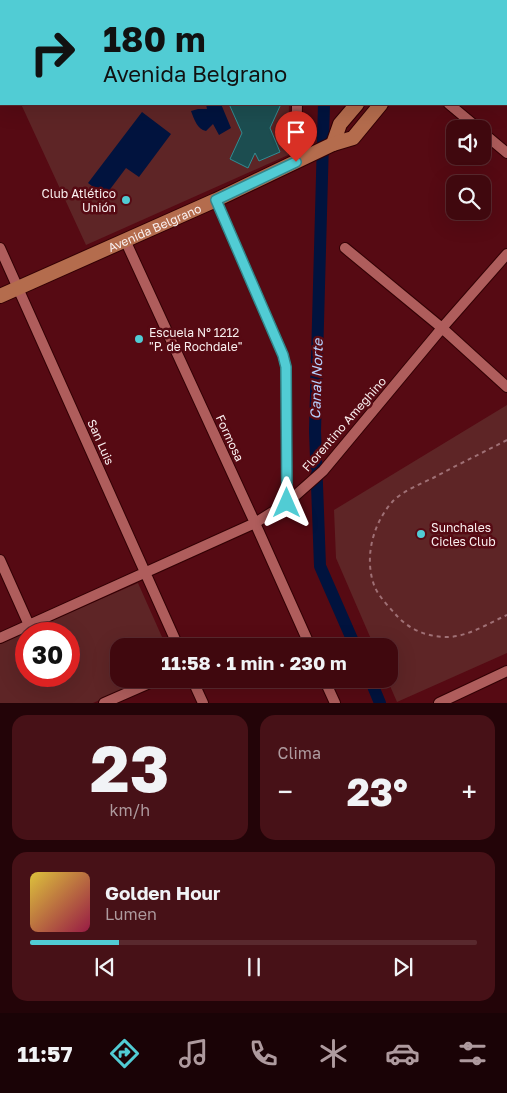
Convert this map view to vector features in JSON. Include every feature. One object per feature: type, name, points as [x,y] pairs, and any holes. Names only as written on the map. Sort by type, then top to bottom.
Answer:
[{"type":"street","points":[[297,105],[298,161]]},
{"type":"street","points":[[333,144],[340,124],[356,105]]},
{"type":"street","name":"Avenida Belgrano","points":[[0,296],[216,200],[333,144],[353,138],[381,105]]},
{"type":"street","points":[[450,105],[468,120]]},
{"type":"street","points":[[491,140],[507,153]]},
{"type":"street","points":[[216,200],[283,355],[286,367],[287,503]]},
{"type":"street","name":"Formosa","points":[[125,240],[306,638]]},
{"type":"street","name":"San Luis","points":[[0,248],[175,638]]},
{"type":"street","points":[[345,248],[442,328],[507,387]]},
{"type":"street","name":"Florentino Ameghino","points":[[36,622],[255,522],[287,503],[323,471],[442,328],[507,254]]},
{"type":"street","points":[[0,560],[28,622]]},
{"type":"street","name":"Florentino Ameghino","points":[[0,638],[15,631]]},
{"type":"street","points":[[439,703],[507,671]]},
{"type":"street","points":[[104,703],[138,688]]},
{"type":"street","points":[[196,688],[202,703]]},
{"type":"street","points":[[328,688],[335,703]]},
{"type":"path","points":[[507,440],[415,486],[394,500],[382,516],[372,536],[370,560],[374,586],[388,607],[405,624],[422,633],[442,637],[460,636],[507,615]]},
{"type":"shaded area","name":"Club Atlético Unión","points":[[21,105],[289,105],[288,155],[86,245]]},
{"type":"shaded area","name":"Sunchales Cicles Club","points":[[507,405],[507,653],[397,702],[391,688],[398,688],[398,638],[371,638],[336,558],[334,510]]},
{"type":"shaded area","points":[[138,583],[162,638],[110,638],[110,688],[127,688],[93,703],[0,703],[0,643],[15,636],[15,687],[80,687],[80,622],[48,622]]},
{"type":"water","points":[[206,105],[221,105],[231,128],[219,135],[213,124],[206,131],[200,128],[191,111],[207,109]]},
{"type":"water","points":[[142,112],[171,134],[139,177],[126,168],[105,196],[88,183]]},
{"type":"building","points":[[229,105],[281,105],[270,128],[280,152],[259,161],[255,153],[248,168],[230,159],[242,133]]},
{"type":"waterway","name":"Canal Norte","points":[[324,105],[315,431],[320,566],[352,638]]},
{"type":"waterway","name":"Canal Norte","points":[[374,688],[380,703]]},
{"type":"place","name":"Club Atlético Unión","points":[[126,200]]},
{"type":"place","name":"Escuela Nº 1212 \"P. de Rochdale\"","points":[[139,339]]},
{"type":"place","name":"Sunchales Cicles Club","points":[[421,534]]},
{"type":"route","points":[[287,503],[286,367],[283,355],[216,200],[296,162]]}]
